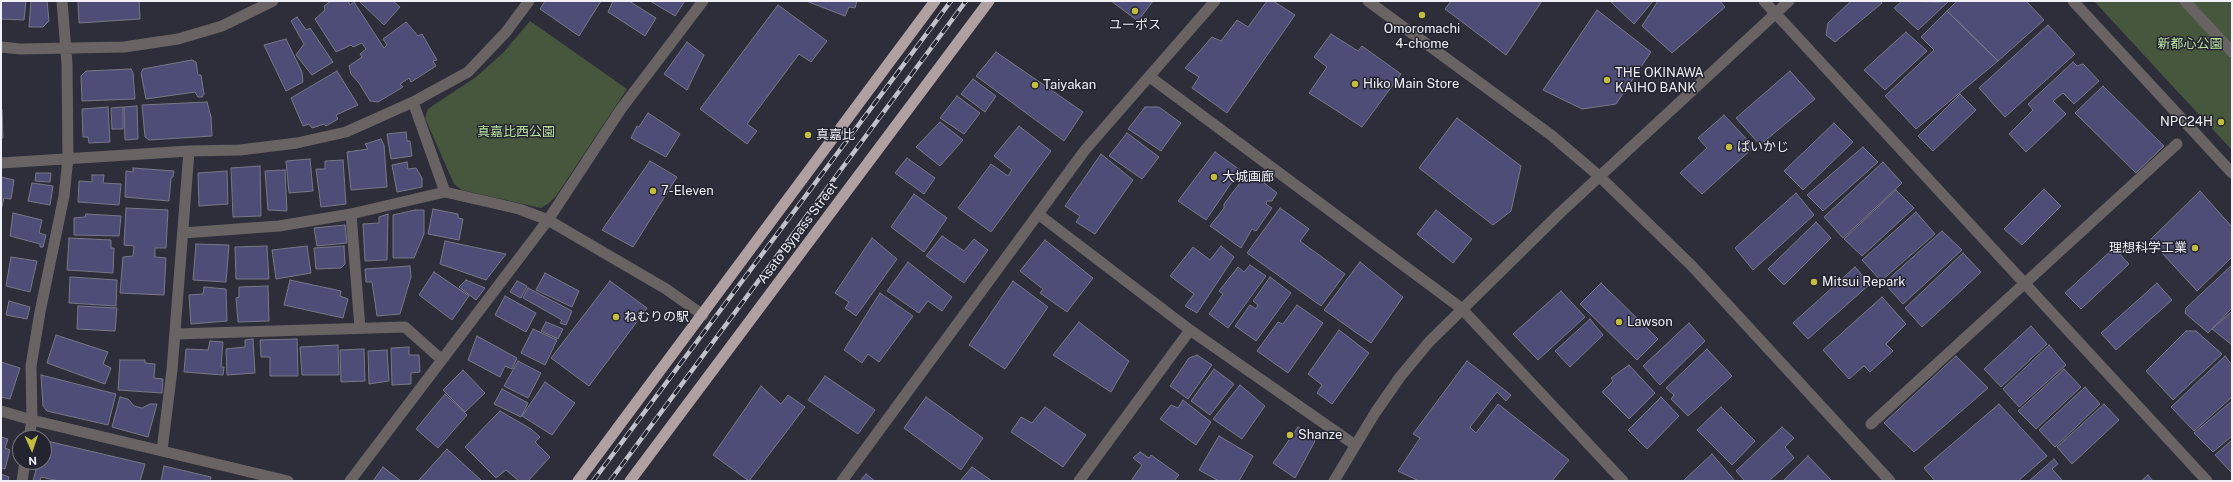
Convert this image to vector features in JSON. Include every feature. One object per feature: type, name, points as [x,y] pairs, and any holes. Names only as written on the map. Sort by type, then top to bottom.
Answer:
[{"type":"highway","name":"Asato Bypass Street","points":[[578,481],[703,315],[935,1]]},
{"type":"highway","name":"Asato Bypass Street","points":[[630,481],[989,1]]},
{"type":"street","points":[[30,430],[32,420],[31,366],[40,312],[64,196],[68,158],[67,48],[62,1]]},
{"type":"street","points":[[1,47],[20,49],[124,47],[178,40],[222,26],[273,1]]},
{"type":"street","points":[[1,163],[189,151],[240,150],[297,143],[346,132],[413,102],[468,72],[506,32],[529,1]]},
{"type":"street","points":[[350,481],[548,220],[621,109],[703,1]]},
{"type":"street","points":[[842,481],[1085,150],[1110,119],[1150,77],[1215,1]]},
{"type":"street","points":[[1368,1],[1551,135],[1599,176],[1692,266],[1890,481]]},
{"type":"street","points":[[1764,1],[2207,481]]},
{"type":"street","points":[[1334,481],[1355,445],[1400,377],[1429,342],[1461,308],[1599,176],[1789,1]]},
{"type":"street","points":[[2073,1],[2232,173]]},
{"type":"street","points":[[2185,1],[2232,52]]},
{"type":"street","points":[[1150,77],[1461,308],[1623,481]]},
{"type":"street","points":[[413,102],[445,192]]},
{"type":"street","points":[[1871,424],[2177,144]]},
{"type":"street","points":[[162,450],[175,334],[189,151]]},
{"type":"street","points":[[183,233],[279,226],[351,214],[445,192],[519,209],[548,220],[666,289],[703,315]]},
{"type":"street","points":[[351,214],[360,328]]},
{"type":"street","points":[[1038,214],[1190,330],[1355,445]]},
{"type":"street","points":[[175,334],[405,327],[442,360]]},
{"type":"street","points":[[1079,481],[1190,330]]},
{"type":"street","points":[[1,411],[32,420],[288,481]]},
{"type":"street","points":[[22,481],[24,470]]},
{"type":"green space","name":"新都心公園","points":[[2094,1],[2232,1],[2232,150],[2178,92]]},
{"type":"green space","name":"真嘉比西公園","points":[[530,21],[627,89],[556,196],[541,208],[462,190],[454,184],[425,118],[428,109],[476,77],[503,53]]},
{"type":"building","points":[[1,1],[26,1],[24,20],[1,19]]},
{"type":"building","points":[[31,1],[47,1],[49,21],[43,27],[29,27]]},
{"type":"building","points":[[78,1],[139,1],[140,19],[79,23]]},
{"type":"building","points":[[331,1],[348,1],[350,5],[354,2],[384,48],[387,45],[383,39],[406,22],[418,36],[422,34],[437,60],[433,61],[436,66],[411,82],[409,78],[400,84],[403,87],[378,102],[370,101],[359,83],[351,74],[349,66],[362,57],[360,54],[366,49],[362,43],[353,47],[351,45],[336,52],[315,19],[325,10],[324,6]]},
{"type":"building","points":[[359,1],[393,1],[400,7],[384,25]]},
{"type":"building","points":[[545,1],[601,1],[579,36],[540,9]]},
{"type":"building","points":[[613,1],[629,1],[656,18],[645,36],[608,12]]},
{"type":"building","points":[[650,1],[685,1],[675,16]]},
{"type":"building","points":[[806,1],[857,1],[855,8],[849,7],[845,16]]},
{"type":"building","name":"ユーポス","points":[[1111,1],[1153,1],[1138,21]]},
{"type":"building","points":[[1267,1],[1273,1],[1295,15],[1227,113],[1192,88],[1199,77],[1185,68],[1212,37],[1221,41],[1237,20],[1248,27]]},
{"type":"building","points":[[1451,1],[1542,1],[1506,55],[1445,9]]},
{"type":"building","points":[[1610,1],[1653,1],[1634,24]]},
{"type":"building","points":[[1658,1],[1720,1],[1725,7],[1672,53],[1642,26]]},
{"type":"building","points":[[1851,1],[1879,1],[1882,3],[1835,42],[1826,35],[1828,23]]},
{"type":"building","points":[[1902,1],[1949,1],[1918,30],[1894,8]]},
{"type":"building","points":[[1957,1],[2026,1],[2044,20],[1998,61],[1947,11]]},
{"type":"building","points":[[778,5],[827,41],[811,62],[799,54],[747,124],[757,131],[747,144],[700,109]]},
{"type":"building","points":[[1597,10],[1651,52],[1616,104],[1582,109],[1543,90]]},
{"type":"building","points":[[1947,11],[1998,61],[1916,129],[1885,96],[1934,50],[1921,37]]},
{"type":"building","points":[[297,17],[306,30],[310,28],[333,62],[312,75],[296,55],[304,44],[291,21]]},
{"type":"building","points":[[2048,25],[2075,54],[2005,117],[1979,88]]},
{"type":"building","points":[[1906,32],[1927,51],[1885,90],[1864,70]]},
{"type":"building","name":"Hiko Main Store","points":[[1331,34],[1358,51],[1362,46],[1401,74],[1362,127],[1309,93],[1327,67],[1314,57]]},
{"type":"building","points":[[286,39],[302,72],[303,82],[286,91],[264,45]]},
{"type":"building","points":[[687,42],[704,55],[687,90],[664,74]]},
{"type":"building","points":[[996,52],[1083,112],[1064,141],[976,76]]},
{"type":"building","points":[[192,60],[196,62],[198,75],[201,75],[204,94],[202,97],[198,97],[195,92],[146,99],[141,73],[143,69]]},
{"type":"building","points":[[2073,62],[2077,66],[2083,64],[2099,81],[2074,104],[2063,93],[2053,101],[2066,114],[2026,152],[2009,134],[2033,110],[2028,104]]},
{"type":"building","points":[[131,69],[133,73],[135,99],[82,101],[81,76],[86,71]]},
{"type":"building","points":[[337,71],[358,105],[336,115],[338,119],[326,126],[324,124],[312,128],[309,124],[303,126],[291,98]]},
{"type":"building","points":[[1790,71],[1815,99],[1760,145],[1736,118]]},
{"type":"building","points":[[973,79],[996,96],[985,112],[961,94]]},
{"type":"building","points":[[2103,86],[2164,146],[2136,173],[2075,113]]},
{"type":"building","points":[[1960,94],[1976,110],[1933,151],[1918,136]]},
{"type":"building","points":[[957,96],[980,113],[964,134],[940,118]]},
{"type":"building","points":[[207,102],[211,117],[212,136],[149,140],[145,137],[142,105]]},
{"type":"building","points":[[137,106],[138,139],[125,140],[124,107]]},
{"type":"building","points":[[108,107],[110,142],[89,143],[88,137],[83,137],[82,109]]},
{"type":"building","points":[[123,107],[123,129],[112,129],[111,108]]},
{"type":"building","points":[[1145,107],[1159,107],[1181,123],[1161,151],[1128,129]]},
{"type":"building","points":[[2,109],[3,138],[1,138]]},
{"type":"building","points":[[648,113],[680,134],[666,157],[631,138],[637,126],[639,127]]},
{"type":"building","points":[[1724,115],[1754,147],[1702,194],[1680,173],[1707,148],[1698,138]]},
{"type":"building","points":[[1457,118],[1521,166],[1511,211],[1493,225],[1419,168]]},
{"type":"building","points":[[940,122],[963,140],[940,166],[916,147]]},
{"type":"building","points":[[1834,123],[1853,142],[1803,190],[1784,171]]},
{"type":"building","points":[[1019,126],[1051,151],[991,232],[958,208],[991,164],[1008,176],[1012,170],[994,156]]},
{"type":"building","points":[[406,132],[407,141],[410,141],[412,156],[391,159],[387,134]]},
{"type":"building","points":[[1127,133],[1159,157],[1142,179],[1109,156]]},
{"type":"building","points":[[381,139],[384,145],[387,187],[351,190],[347,152],[368,149],[365,144]]},
{"type":"building","points":[[1863,147],[1878,162],[1823,211],[1807,195]]},
{"type":"building","points":[[1215,152],[1240,170],[1206,220],[1178,201]]},
{"type":"building","points":[[1101,154],[1133,180],[1095,234],[1076,222],[1080,216],[1065,206]]},
{"type":"building","points":[[907,158],[935,178],[924,194],[895,173]]},
{"type":"building","points":[[310,159],[313,191],[289,193],[286,161]]},
{"type":"building","points":[[343,160],[346,204],[321,207],[316,169],[325,169],[325,161]]},
{"type":"building","points":[[650,161],[677,177],[633,247],[602,230]]},
{"type":"building","points":[[407,162],[408,169],[416,168],[422,178],[422,187],[397,192],[392,165]]},
{"type":"building","points":[[1883,162],[1902,183],[1843,238],[1824,217]]},
{"type":"building","points":[[260,166],[261,216],[233,217],[231,168]]},
{"type":"building","points":[[133,168],[174,171],[173,177],[171,178],[169,201],[125,197],[126,171],[133,172]]},
{"type":"building","points":[[285,170],[287,211],[268,210],[265,171]]},
{"type":"building","points":[[227,171],[228,204],[199,206],[198,173]]},
{"type":"building","points":[[1249,171],[1277,193],[1272,201],[1267,201],[1266,204],[1272,208],[1256,231],[1252,229],[1241,248],[1210,226],[1224,208],[1224,204]]},
{"type":"building","points":[[36,173],[51,173],[50,182],[35,181]]},
{"type":"building","points":[[92,175],[104,175],[103,183],[121,184],[119,205],[78,202],[79,181],[92,182]]},
{"type":"building","points":[[1,177],[14,180],[11,199],[4,198],[1,210]]},
{"type":"building","points":[[32,183],[53,186],[50,205],[28,201]]},
{"type":"building","points":[[2044,189],[2061,206],[2022,245],[2004,229]]},
{"type":"building","points":[[1896,190],[1914,208],[1862,256],[1844,239]]},
{"type":"building","name":"理想科学工業","points":[[2200,191],[2232,227],[2232,257],[2197,291],[2150,240]]},
{"type":"building","points":[[1796,193],[1814,215],[1753,270],[1735,248]]},
{"type":"building","points":[[914,194],[947,218],[924,252],[891,227]]},
{"type":"building","points":[[126,208],[168,210],[166,248],[155,248],[155,257],[166,258],[164,295],[120,293],[123,257],[133,256],[134,246],[124,245]]},
{"type":"building","points":[[1280,208],[1309,229],[1300,241],[1345,274],[1321,306],[1247,253]]},
{"type":"building","points":[[433,209],[458,214],[458,218],[463,219],[459,240],[428,234]]},
{"type":"building","points":[[415,210],[424,210],[424,234],[414,258],[393,258],[393,215]]},
{"type":"building","points":[[1436,210],[1472,239],[1453,263],[1417,234]]},
{"type":"building","points":[[1916,212],[1935,234],[1881,281],[1862,260]]},
{"type":"building","points":[[13,213],[42,220],[39,233],[46,235],[43,247],[40,247],[40,244],[10,236]]},
{"type":"building","points":[[86,214],[121,216],[119,236],[74,235],[74,218],[85,217]]},
{"type":"building","points":[[388,214],[387,260],[365,261],[363,224],[379,223],[379,217]]},
{"type":"building","points":[[1816,222],[1831,238],[1784,285],[1768,269]]},
{"type":"building","points":[[345,225],[347,243],[317,246],[314,228]]},
{"type":"building","points":[[1942,231],[1962,250],[1903,304],[1884,283]]},
{"type":"building","points":[[942,236],[964,251],[974,239],[988,250],[964,283],[926,256]]},
{"type":"building","points":[[69,238],[111,240],[111,248],[114,248],[113,273],[67,270]]},
{"type":"building","points":[[872,238],[897,259],[856,316],[845,308],[849,302],[835,293]]},
{"type":"building","points":[[1045,240],[1093,278],[1067,312],[1040,293],[1043,289],[1020,271]]},
{"type":"building","points":[[445,241],[506,254],[486,280],[440,264]]},
{"type":"building","points":[[196,244],[229,245],[226,282],[193,280]]},
{"type":"building","points":[[267,246],[269,279],[236,279],[235,247]]},
{"type":"building","points":[[307,246],[311,273],[276,279],[272,250]]},
{"type":"building","points":[[344,246],[345,264],[341,268],[316,269],[314,248]]},
{"type":"building","points":[[1221,246],[1234,257],[1197,313],[1185,306],[1194,294],[1170,276],[1193,247],[1210,260]]},
{"type":"building","points":[[2114,248],[2129,264],[2081,309],[2065,293]]},
{"type":"building","points":[[1963,253],[1981,272],[1922,327],[1905,308]]},
{"type":"building","points":[[11,257],[37,261],[30,292],[6,286]]},
{"type":"building","points":[[908,262],[952,297],[942,311],[928,301],[919,313],[887,291]]},
{"type":"building","points":[[1360,262],[1403,297],[1371,343],[1324,310]]},
{"type":"building","points":[[1250,265],[1266,276],[1228,328],[1209,314],[1223,294],[1219,291],[1238,267],[1244,272]]},
{"type":"building","points":[[2232,265],[2232,308],[2208,333],[2185,313],[2186,308]]},
{"type":"building","points":[[410,266],[411,277],[400,314],[377,316],[372,282],[366,282],[365,269]]},
{"type":"building","points":[[1855,267],[1870,284],[1808,339],[1793,323]]},
{"type":"building","points":[[434,272],[469,296],[452,320],[419,295]]},
{"type":"building","points":[[545,273],[579,291],[572,307],[536,290]]},
{"type":"building","points":[[70,277],[117,280],[116,306],[69,303]]},
{"type":"building","points":[[1270,277],[1291,293],[1256,341],[1235,326],[1250,305],[1256,309],[1258,305],[1253,301]]},
{"type":"building","points":[[290,280],[341,291],[340,296],[348,299],[343,318],[284,305]]},
{"type":"building","points":[[466,280],[485,288],[476,300],[459,287]]},
{"type":"building","points":[[517,281],[527,286],[521,298],[510,292]]},
{"type":"building","points":[[610,281],[647,308],[589,386],[551,358]]},
{"type":"building","points":[[1013,281],[1048,307],[1005,369],[969,345]]},
{"type":"building","name":"Lawson","points":[[1601,283],[1658,339],[1637,360],[1580,304]]},
{"type":"building","points":[[2157,283],[2172,300],[2116,350],[2101,333]]},
{"type":"building","points":[[268,286],[269,321],[238,322],[236,298],[239,297],[239,287]]},
{"type":"building","points":[[204,287],[226,289],[227,321],[191,324],[189,295],[203,294]]},
{"type":"building","points":[[528,288],[572,311],[566,325],[560,323],[562,320],[523,298]]},
{"type":"building","points":[[1561,291],[1585,317],[1538,360],[1513,334]]},
{"type":"building","points":[[880,293],[913,316],[879,362],[868,354],[862,363],[844,350]]},
{"type":"building","points":[[505,296],[536,313],[526,332],[495,315]]},
{"type":"building","points":[[1882,297],[1906,324],[1886,344],[1893,351],[1870,372],[1864,366],[1849,379],[1823,350]]},
{"type":"building","points":[[9,301],[30,307],[27,319],[6,315]]},
{"type":"building","points":[[1297,305],[1323,323],[1288,373],[1257,351],[1278,322],[1283,324]]},
{"type":"building","points":[[78,306],[117,308],[115,331],[77,329]]},
{"type":"building","points":[[2232,311],[2232,345],[2212,329]]},
{"type":"building","points":[[1590,319],[1603,335],[1570,367],[1555,351]]},
{"type":"building","points":[[546,322],[563,329],[558,339],[541,331]]},
{"type":"building","points":[[1079,322],[1129,361],[1111,392],[1053,355]]},
{"type":"building","points":[[1689,323],[1705,341],[1660,385],[1643,366]]},
{"type":"building","points":[[2031,326],[2047,344],[2001,387],[1984,369]]},
{"type":"building","points":[[533,329],[557,340],[545,365],[521,353]]},
{"type":"building","points":[[1339,330],[1369,353],[1332,404],[1317,393],[1322,385],[1308,374]]},
{"type":"building","points":[[2186,331],[2196,331],[2222,354],[2173,400],[2146,371]]},
{"type":"building","points":[[56,335],[108,352],[103,364],[111,368],[105,384],[47,363]]},
{"type":"building","points":[[477,336],[517,358],[512,369],[505,366],[500,377],[468,360]]},
{"type":"building","points":[[253,339],[255,373],[227,375],[226,349],[245,347],[245,340]]},
{"type":"building","points":[[297,339],[298,376],[270,376],[270,357],[261,357],[260,340]]},
{"type":"building","points":[[210,341],[223,342],[221,367],[224,367],[223,375],[184,372],[186,349],[208,350]]},
{"type":"building","points":[[338,345],[339,375],[302,375],[300,347]]},
{"type":"building","points":[[2049,345],[2066,365],[2019,407],[2003,389]]},
{"type":"building","points":[[409,347],[409,355],[419,355],[420,372],[411,373],[411,384],[392,385],[391,348]]},
{"type":"building","points":[[364,349],[365,381],[341,382],[340,350]]},
{"type":"building","points":[[1707,349],[1732,376],[1688,416],[1671,399],[1674,395],[1666,388]]},
{"type":"building","points":[[387,350],[389,381],[369,384],[368,351]]},
{"type":"building","points":[[1197,355],[1212,365],[1188,399],[1170,386],[1189,358]]},
{"type":"building","points":[[1956,356],[1988,388],[1914,452],[1884,423]]},
{"type":"building","points":[[2225,356],[2232,365],[2232,397],[2194,431],[2171,407]]},
{"type":"building","points":[[120,360],[145,360],[145,363],[155,364],[154,378],[163,379],[162,393],[118,390]]},
{"type":"building","points":[[518,361],[541,373],[528,398],[504,386]]},
{"type":"building","points":[[1467,361],[1511,395],[1506,401],[1497,392],[1470,427],[1476,433],[1498,404],[1569,460],[1552,481],[1419,481],[1398,471],[1420,438],[1413,434]]},
{"type":"building","points":[[1,362],[20,368],[10,399],[1,397]]},
{"type":"building","points":[[1629,365],[1655,393],[1629,419],[1602,392],[1613,381],[1611,378]]},
{"type":"building","points":[[1214,369],[1234,384],[1210,415],[1191,401]]},
{"type":"building","points":[[2064,369],[2081,387],[2036,429],[2018,411]]},
{"type":"building","points":[[463,370],[485,393],[465,412],[443,390]]},
{"type":"building","points":[[41,375],[116,394],[108,425],[47,411],[43,406]]},
{"type":"building","points":[[825,376],[875,410],[858,434],[808,400]]},
{"type":"building","points":[[545,382],[575,403],[552,435],[522,416]]},
{"type":"building","points":[[1240,385],[1265,406],[1242,439],[1213,419]]},
{"type":"building","points":[[761,386],[781,404],[788,395],[805,407],[749,481],[713,455]]},
{"type":"building","points":[[2085,387],[2100,404],[2055,447],[2039,430]]},
{"type":"building","points":[[502,389],[528,403],[521,417],[494,404]]},
{"type":"building","points":[[445,394],[467,415],[438,448],[416,429]]},
{"type":"building","points":[[120,397],[128,399],[134,406],[142,408],[150,404],[157,404],[148,437],[112,427]]},
{"type":"building","points":[[926,397],[983,438],[961,470],[904,428]]},
{"type":"building","points":[[1661,397],[1679,416],[1647,449],[1628,430]]},
{"type":"building","points":[[1183,400],[1211,422],[1196,445],[1160,419],[1171,405],[1178,408]]},
{"type":"building","points":[[2232,401],[2232,436],[2213,452],[2194,433]]},
{"type":"building","points":[[1999,404],[2047,456],[2018,481],[1935,481],[1924,468]]},
{"type":"building","points":[[2104,404],[2119,420],[2072,464],[2057,447]]},
{"type":"building","points":[[1045,407],[1086,435],[1063,467],[1011,432],[1021,417],[1032,423]]},
{"type":"building","points":[[1721,407],[1755,441],[1732,465],[1697,430]]},
{"type":"building","points":[[500,411],[531,429],[540,437],[535,442],[550,457],[528,481],[519,481],[506,470],[496,478],[465,447]]},
{"type":"building","points":[[1298,427],[1312,435],[1315,441],[1295,478],[1273,463]]},
{"type":"building","points":[[1782,427],[1794,438],[1785,447],[1794,458],[1769,481],[1745,481],[1736,471]]},
{"type":"building","points":[[1219,436],[1253,456],[1239,481],[1219,481],[1199,470]]},
{"type":"building","points":[[1,437],[8,439],[5,448],[10,450],[5,469],[1,468]]},
{"type":"building","points":[[2232,440],[2232,471],[2231,472],[2215,455]]},
{"type":"building","points":[[52,442],[145,464],[140,481],[59,481],[41,477],[40,481],[33,481],[36,470],[52,470]]},
{"type":"building","points":[[447,449],[482,481],[418,481]]},
{"type":"building","points":[[1140,452],[1149,458],[1151,455],[1179,475],[1174,481],[1131,481],[1142,465],[1133,458]]},
{"type":"building","points":[[1712,454],[1735,481],[1683,481]]},
{"type":"building","points":[[1808,456],[1832,481],[1783,481]]},
{"type":"building","points":[[2054,459],[2058,464],[2052,469],[2063,481],[2029,481]]},
{"type":"building","points":[[164,466],[211,477],[210,481],[161,481]]},
{"type":"building","points":[[383,467],[401,481],[373,481]]},
{"type":"building","points":[[972,467],[992,481],[960,481]]},
{"type":"building","points":[[1,474],[9,477],[8,481],[1,481]]},
{"type":"building","points":[[866,474],[875,481],[860,481]]},
{"type":"building","points":[[2148,475],[2153,481],[2141,481]]},
{"type":"railway","points":[[593,481],[951,1]]},
{"type":"railway","points":[[610,481],[966,1]]},
{"type":"place","name":"ユーポス","points":[[1135,11]]},
{"type":"place","name":"Omoromachi 4-chome","points":[[1422,15]]},
{"type":"place","name":"THE OKINAWA KAIHO BANK","points":[[1607,80]]},
{"type":"place","name":"Hiko Main Store","points":[[1355,84]]},
{"type":"place","name":"Taiyakan","points":[[1035,85]]},
{"type":"place","name":"NPC24H","points":[[2221,122]]},
{"type":"place","name":"真嘉比","points":[[808,135]]},
{"type":"place","name":"ぱいかじ","points":[[1729,147]]},
{"type":"place","name":"大城画廊","points":[[1214,177]]},
{"type":"place","name":"7-Eleven","points":[[653,191]]},
{"type":"place","name":"理想科学工業","points":[[2195,248]]},
{"type":"place","name":"Mitsui Repark","points":[[1814,282]]},
{"type":"place","name":"ねむりの駅","points":[[616,317]]},
{"type":"place","name":"Lawson","points":[[1619,322]]},
{"type":"place","name":"Shanze","points":[[1290,435]]}]
